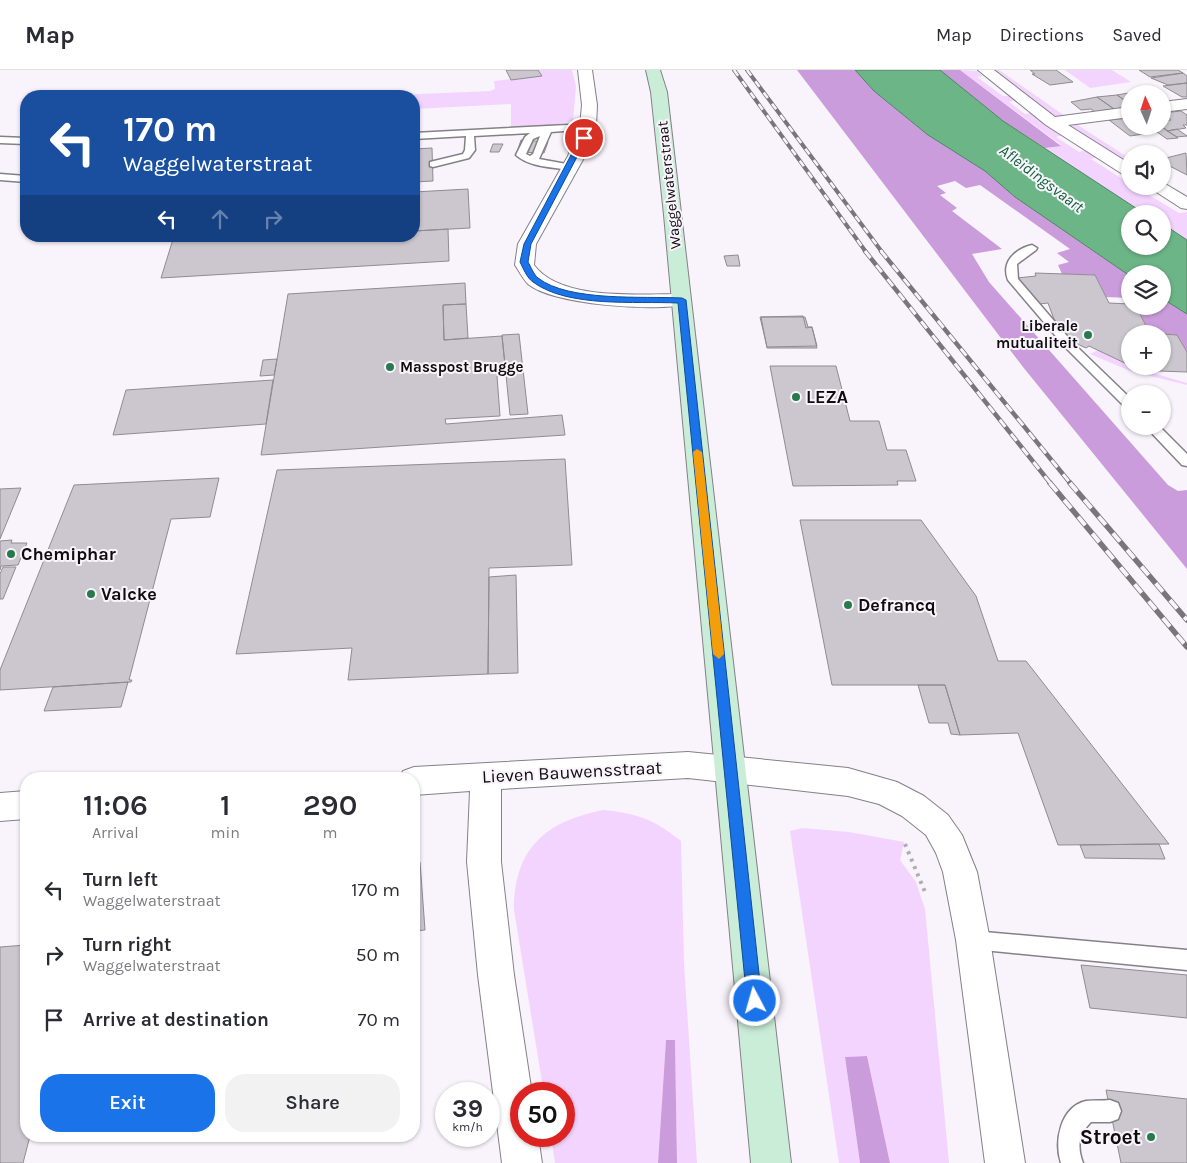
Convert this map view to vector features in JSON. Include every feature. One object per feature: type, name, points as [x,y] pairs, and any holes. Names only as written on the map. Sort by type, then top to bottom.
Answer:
[{"type":"main road","name":"Waggelwaterstraat","points":[[653,70],[661,109],[682,300],[771,1163]]},
{"type":"street","points":[[585,70],[591,105],[588,127],[580,148],[524,253],[524,262],[534,279],[556,292],[576,296],[682,300]]},
{"type":"street","points":[[985,70],[1052,122],[1121,165]]},
{"type":"street","points":[[1171,107],[1187,104]]},
{"type":"street","points":[[1052,122],[1121,113]]},
{"type":"street","points":[[1171,195],[1187,204]]},
{"type":"street","name":"Lieven Bauwensstraat","points":[[420,781],[688,765],[848,782],[886,792],[913,806],[937,826],[950,846],[960,872],[973,940],[1005,1163]]},
{"type":"street","points":[[486,777],[485,871],[496,974],[522,1163]]},
{"type":"street","points":[[0,807],[20,805]]},
{"type":"lane","points":[[420,136],[588,127]]},
{"type":"lane","points":[[530,160],[537,156],[547,130]]},
{"type":"lane","points":[[547,130],[529,137],[521,156],[530,160],[569,167]]},
{"type":"lane","points":[[433,164],[466,156],[470,150],[470,134]]},
{"type":"lane","points":[[0,140],[20,141]]},
{"type":"lane","points":[[0,177],[20,179]]},
{"type":"lane","points":[[1032,248],[1012,261],[1009,269],[1013,280],[1069,345],[1121,396]]},
{"type":"lane","points":[[1160,435],[1187,462]]},
{"type":"lane","points":[[973,940],[1187,960]]},
{"type":"lane","points":[[1072,1163],[1068,1152],[1071,1127],[1086,1112],[1110,1111]]},
{"type":"path","points":[[904,842],[927,897]]},
{"type":"shaded area","points":[[538,70],[572,70],[576,86],[573,121],[553,125],[511,127],[511,104],[420,109],[420,94],[490,91],[495,89],[494,81],[542,76]]},
{"type":"shaded area","points":[[797,70],[855,70],[874,91],[928,135],[985,171],[1015,197],[1121,270],[1121,298],[1106,297],[1095,275],[1062,274],[1058,265],[1069,262],[1057,253],[1070,249],[980,185],[966,188],[955,181],[937,186],[946,193],[940,195],[957,208],[952,211],[1002,249],[972,254],[989,282],[1121,432],[1121,435],[1124,435],[1168,485],[1178,491],[1187,490],[1187,569],[1023,367]]},
{"type":"shaded area","points":[[940,70],[960,70],[1061,146],[1045,148],[1003,121]]},
{"type":"shaded area","points":[[960,70],[977,71],[983,76],[977,77],[1003,96],[1009,96],[1015,100],[1009,102],[1025,114],[1032,113],[1063,135],[1056,137],[1079,152],[1086,150],[1097,157],[1091,159],[1121,178],[1121,195],[1149,195],[1166,205],[1131,205],[1045,148],[1061,145]]},
{"type":"shaded area","points":[[994,70],[999,70],[1065,116],[1056,116],[1045,111]]},
{"type":"shaded area","points":[[1065,70],[1112,70],[1131,82],[1090,88]]},
{"type":"shaded area","points":[[1076,124],[1121,153],[1121,159],[1071,127]]},
{"type":"shaded area","points":[[1171,208],[1179,213],[1187,212],[1187,240],[1171,229]]},
{"type":"shaded area","points":[[1171,304],[1187,314],[1187,352],[1177,335],[1171,335],[1171,325],[1146,325],[1140,315],[1171,315]]},
{"type":"shaded area","points":[[1098,350],[1121,361],[1121,367],[1090,354]]},
{"type":"shaded area","points":[[1146,375],[1160,375],[1187,383],[1187,385]]},
{"type":"shaded area","points":[[604,810],[627,813],[662,827],[681,841],[684,963],[697,1163],[677,1163],[675,1040],[666,1040],[658,1163],[555,1163],[553,1147],[575,1147],[575,1082],[542,1082],[514,910],[515,888],[527,854],[537,841],[550,830],[583,815]]},
{"type":"shaded area","points":[[802,828],[849,832],[904,842],[900,860],[916,882],[925,909],[949,1163],[890,1163],[867,1056],[845,1057],[860,1163],[839,1163],[790,831]]},
{"type":"shaded area","points":[[666,1040],[675,1040],[677,1163],[658,1163]]},
{"type":"shaded area","points":[[867,1056],[890,1163],[860,1163],[845,1057]]},
{"type":"water","name":"Afleidingsvaart","points":[[855,70],[940,70],[1003,121],[1131,205],[1121,205],[1121,255],[1171,255],[1171,229],[1187,240],[1187,314],[1171,304],[1171,265],[1121,265],[1121,270],[1015,197],[985,171],[928,135],[874,91]]},
{"type":"building","points":[[506,70],[538,70],[542,76],[511,80]]},
{"type":"building","points":[[1030,70],[1056,70],[1073,82],[1050,85],[1032,74],[1035,74]]},
{"type":"building","points":[[1139,70],[1178,70],[1183,73],[1150,77]]},
{"type":"building","points":[[1183,73],[1187,76],[1187,83],[1168,85],[1151,78]]},
{"type":"building","points":[[1187,83],[1187,97],[1182,97],[1171,91],[1171,85]]},
{"type":"building","points":[[1117,95],[1121,98],[1121,108],[1114,109],[1097,97]]},
{"type":"building","points":[[1097,97],[1114,109],[1095,112],[1091,109],[1081,110],[1071,102]]},
{"type":"building","points":[[1181,111],[1187,115],[1187,125],[1183,125],[1186,128],[1171,130],[1171,112]]},
{"type":"building","points":[[1121,119],[1121,129],[1109,120]]},
{"type":"building","points":[[1177,129],[1187,136],[1177,137],[1171,133],[1171,130]]},
{"type":"building","points":[[1171,133],[1178,138],[1167,139],[1161,135],[1171,135]]},
{"type":"building","points":[[521,140],[548,142],[544,153],[517,152]]},
{"type":"building","points":[[493,144],[503,144],[499,152],[490,152]]},
{"type":"building","points":[[432,148],[433,181],[420,182],[420,149]]},
{"type":"building","points":[[1186,153],[1187,175],[1171,167],[1171,157]]},
{"type":"building","points":[[468,189],[470,228],[420,231],[420,192]]},
{"type":"building","points":[[448,229],[449,261],[161,278],[172,242],[420,242],[420,231]]},
{"type":"building","points":[[738,255],[740,266],[727,266],[724,256]]},
{"type":"building","points":[[1035,273],[1095,275],[1109,303],[1121,304],[1121,315],[1140,315],[1146,325],[1121,325],[1121,361],[1089,346],[1086,348],[1073,342],[1065,334],[1060,322],[1055,322],[1048,303],[1039,304],[1017,278],[1036,276]]},
{"type":"building","name":"Masspost Brugge","points":[[465,283],[466,304],[443,305],[444,340],[502,336],[506,375],[497,376],[500,416],[445,419],[446,424],[562,415],[565,435],[261,455],[288,294]]},
{"type":"building","points":[[466,304],[468,338],[444,340],[443,305]]},
{"type":"building","points":[[803,316],[806,328],[812,327],[817,346],[767,347],[760,317]]},
{"type":"building","points":[[761,317],[805,317],[808,327],[812,327],[817,348],[767,348]]},
{"type":"building","points":[[519,334],[528,414],[510,415],[502,335]]},
{"type":"building","points":[[1171,335],[1177,335],[1187,352],[1187,372],[1171,371]]},
{"type":"building","points":[[277,359],[274,375],[260,376],[263,360]]},
{"type":"building","points":[[770,366],[836,366],[850,421],[879,421],[887,450],[906,450],[916,481],[897,481],[898,485],[793,486]]},
{"type":"building","points":[[273,380],[266,424],[113,435],[126,390]]},
{"type":"building","points":[[565,459],[572,565],[489,568],[488,674],[348,680],[352,648],[236,654],[277,470]]},
{"type":"building","name":"Valcke","points":[[219,478],[210,517],[171,519],[129,680],[132,680],[131,682],[0,690],[0,670],[74,485]]},
{"type":"building","name":"Chemiphar","points":[[21,488],[0,539],[0,489]]},
{"type":"building","points":[[800,520],[921,520],[976,596],[998,661],[1026,661],[1169,844],[1058,845],[1018,733],[960,735],[945,685],[832,685]]},
{"type":"building","name":"Chemiphar","points":[[12,540],[11,543],[27,543],[18,565],[1,566],[0,570],[0,541]]},
{"type":"building","points":[[3,567],[16,567],[3,599],[0,599],[0,574]]},
{"type":"building","points":[[516,575],[518,673],[488,674],[489,577]]},
{"type":"building","points":[[128,682],[121,707],[44,711],[53,687]]},
{"type":"building","points":[[918,685],[945,685],[960,735],[951,734],[948,723],[929,723]]},
{"type":"building","points":[[1159,844],[1165,859],[1085,858],[1080,845]]},
{"type":"building","points":[[420,862],[425,930],[420,930]]},
{"type":"building","points":[[20,945],[20,1142],[28,1142],[23,1163],[0,1163],[0,947]]},
{"type":"building","points":[[1081,965],[1187,975],[1187,1018],[1090,1008]]},
{"type":"building","name":"Stroet","points":[[1106,1090],[1187,1099],[1187,1163],[1121,1163]]},
{"type":"railway","points":[[734,70],[866,252]]},
{"type":"railway","points":[[747,70],[882,252]]},
{"type":"railway","points":[[865,251],[1051,484]]},
{"type":"railway","points":[[881,251],[1071,484]]},
{"type":"railway","points":[[1050,483],[1187,647]]},
{"type":"railway","points":[[1070,483],[1187,620]]},
{"type":"slow traffic","points":[[697,452],[719,654]]},
{"type":"place","name":"Liberale mutualiteit","points":[[1088,335]]},
{"type":"place","name":"Masspost Brugge","points":[[390,367]]},
{"type":"place","name":"LEZA","points":[[796,397]]},
{"type":"place","name":"Chemiphar","points":[[11,554]]},
{"type":"place","name":"Valcke","points":[[91,594]]},
{"type":"place","name":"Defrancq","points":[[848,605]]},
{"type":"place","name":"Stroet","points":[[1151,1137]]},
{"type":"route","points":[[584,138],[528,244],[524,253],[524,262],[527,271],[534,279],[556,292],[582,297],[682,300],[755,1001]]}]
